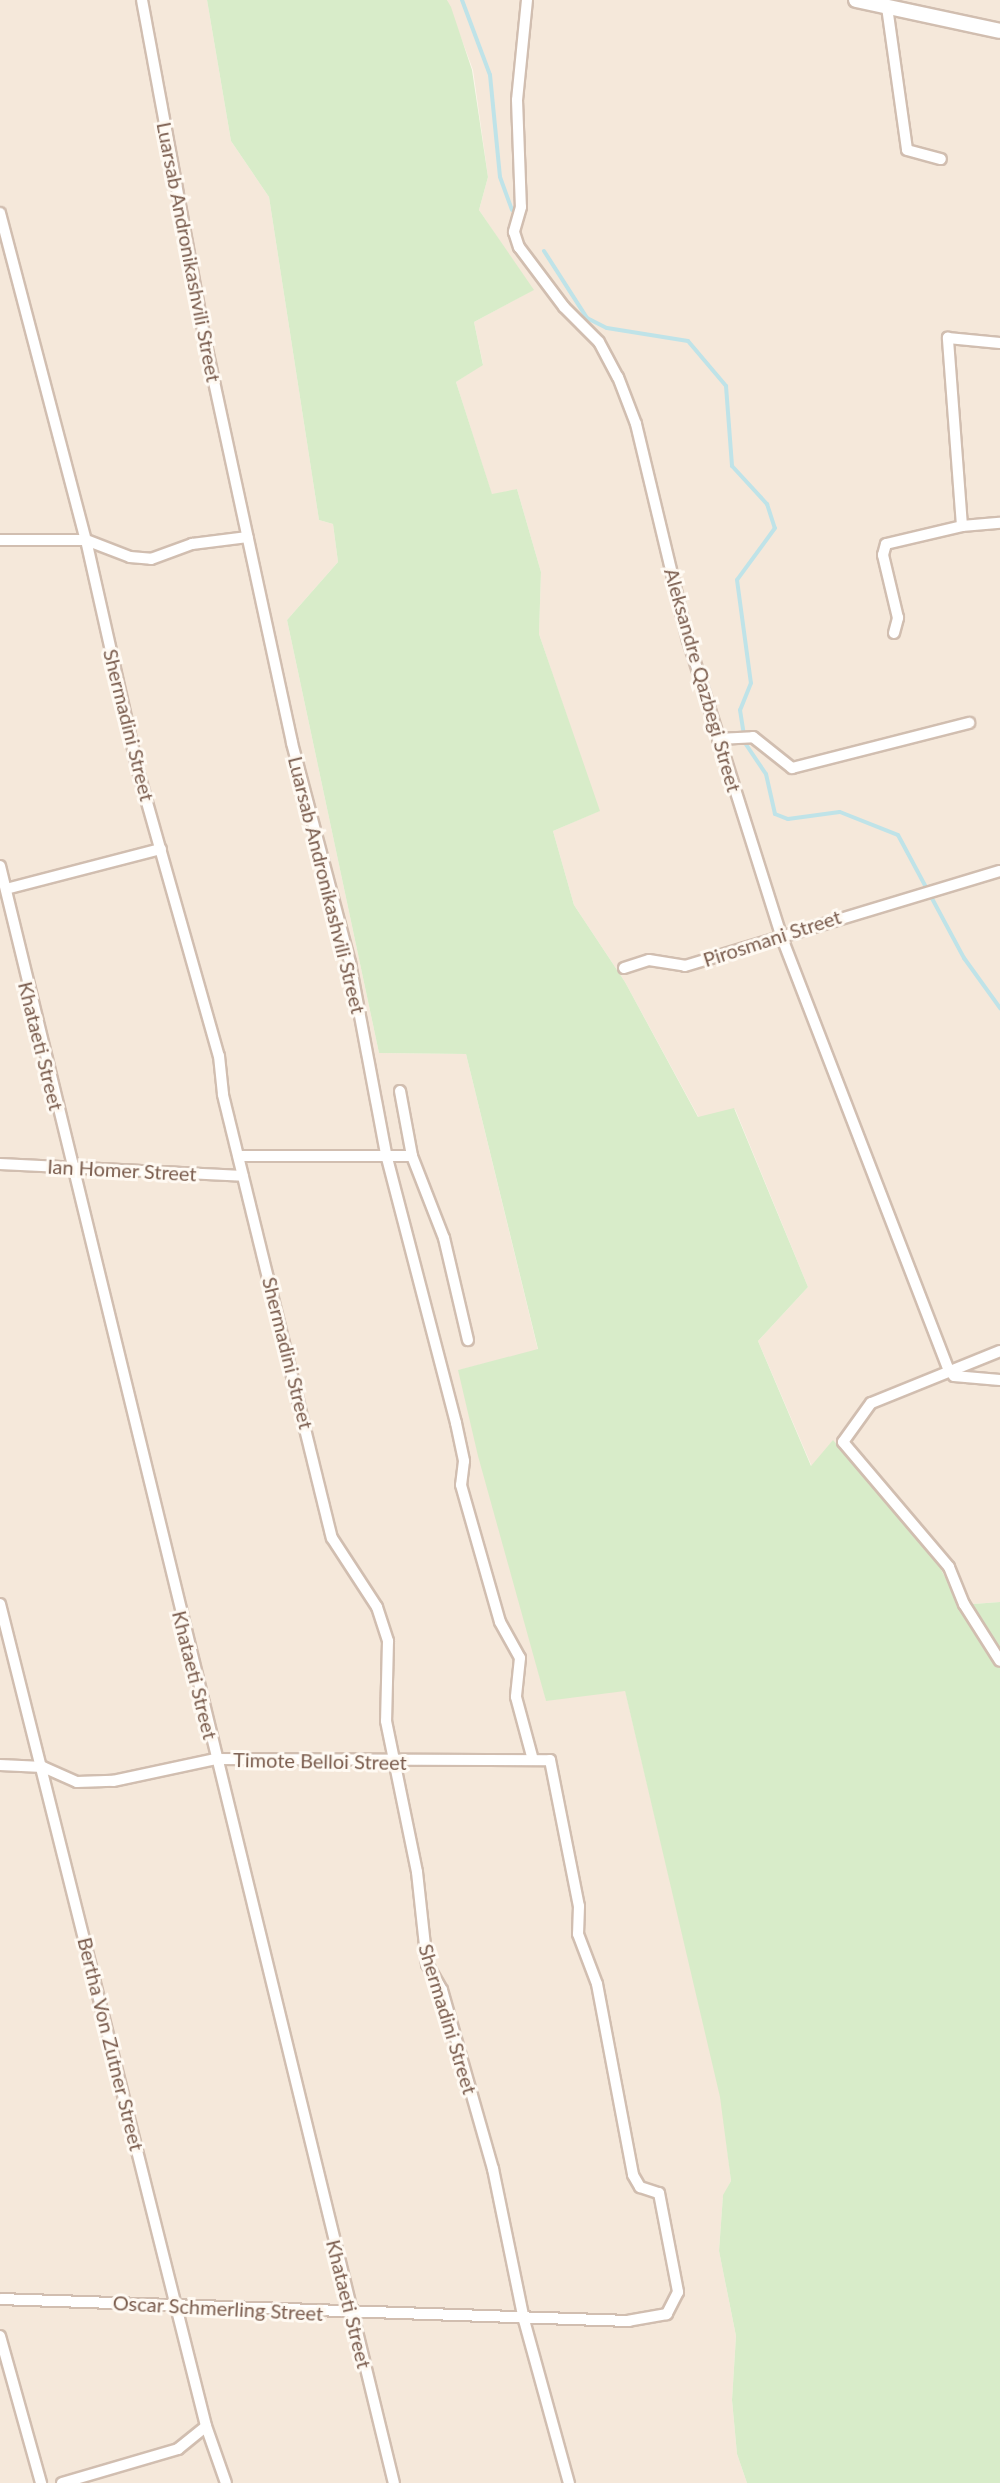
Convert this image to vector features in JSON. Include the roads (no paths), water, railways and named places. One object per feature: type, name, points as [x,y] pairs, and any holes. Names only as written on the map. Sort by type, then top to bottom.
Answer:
[{"type":"street","name":"Luarsab Andronikashvili Street","points":[[142,0],[292,743],[350,963],[387,1158],[428,1303],[464,1461],[461,1485],[500,1622],[520,1658],[516,1697],[533,1760]]},
{"type":"street","name":"Aleksandre Qazbegi Street","points":[[527,0],[517,100],[521,207],[514,232],[530,265],[599,342],[618,377],[636,424],[782,938],[948,1368]]},
{"type":"street","points":[[856,0],[1000,31]]},
{"type":"street","points":[[887,7],[907,150],[941,159]]},
{"type":"street","name":"Shermadini Street","points":[[0,213],[86,540],[137,767],[219,1056],[243,1176],[332,1538],[377,1607],[388,1641],[384,1695],[427,1964],[442,1990],[493,2169],[524,2320],[569,2483]]},
{"type":"street","points":[[962,526],[948,338],[1000,343]]},
{"type":"street","points":[[894,633],[898,618],[883,555],[886,544],[962,526],[1000,523]]},
{"type":"street","points":[[0,540],[86,540],[130,557],[151,559],[192,544],[248,537]]},
{"type":"street","points":[[723,738],[753,737],[792,768],[969,723]]},
{"type":"street","points":[[6,889],[161,849]]},
{"type":"street","name":"Khataeti Street","points":[[0,866],[394,2483]]},
{"type":"street","name":"Pirosmani Street","points":[[624,968],[649,960],[685,966],[925,891],[1000,871]]},
{"type":"street","points":[[400,1091],[412,1156],[444,1238],[468,1340]]},
{"type":"street","points":[[239,1156],[412,1156]]},
{"type":"street","name":"Ian Homer Street","points":[[0,1164],[243,1176]]},
{"type":"street","points":[[1000,1351],[948,1368],[871,1403],[843,1442],[949,1567],[964,1604],[1000,1661]]},
{"type":"street","points":[[948,1368],[954,1376],[1000,1380]]},
{"type":"street","name":"Bertha Von Zutner Street","points":[[0,1604],[206,2426],[226,2483]]},
{"type":"street","name":"Timote Belloi Street","points":[[0,1765],[43,1767],[77,1782],[113,1781],[216,1759],[397,1762],[550,1760],[579,1906],[578,1934],[597,1984],[633,2175],[640,2187],[659,2193]]},
{"type":"street","name":"Oscar Schmerling Street","points":[[0,2299],[351,2314],[629,2321],[667,2314],[675,2305],[678,2292],[659,2193]]},
{"type":"street","points":[[0,2336],[41,2483]]},
{"type":"street","points":[[62,2483],[178,2449],[206,2426]]},
{"type":"waterway","points":[[462,0],[490,75],[500,177],[512,210]]},
{"type":"waterway","points":[[544,251],[587,318],[607,328],[688,341],[726,386],[732,466],[767,504],[775,528],[737,580],[751,683],[740,710],[745,743],[766,774],[775,814],[788,819],[840,812],[898,835],[964,958],[1000,1008]]}]
